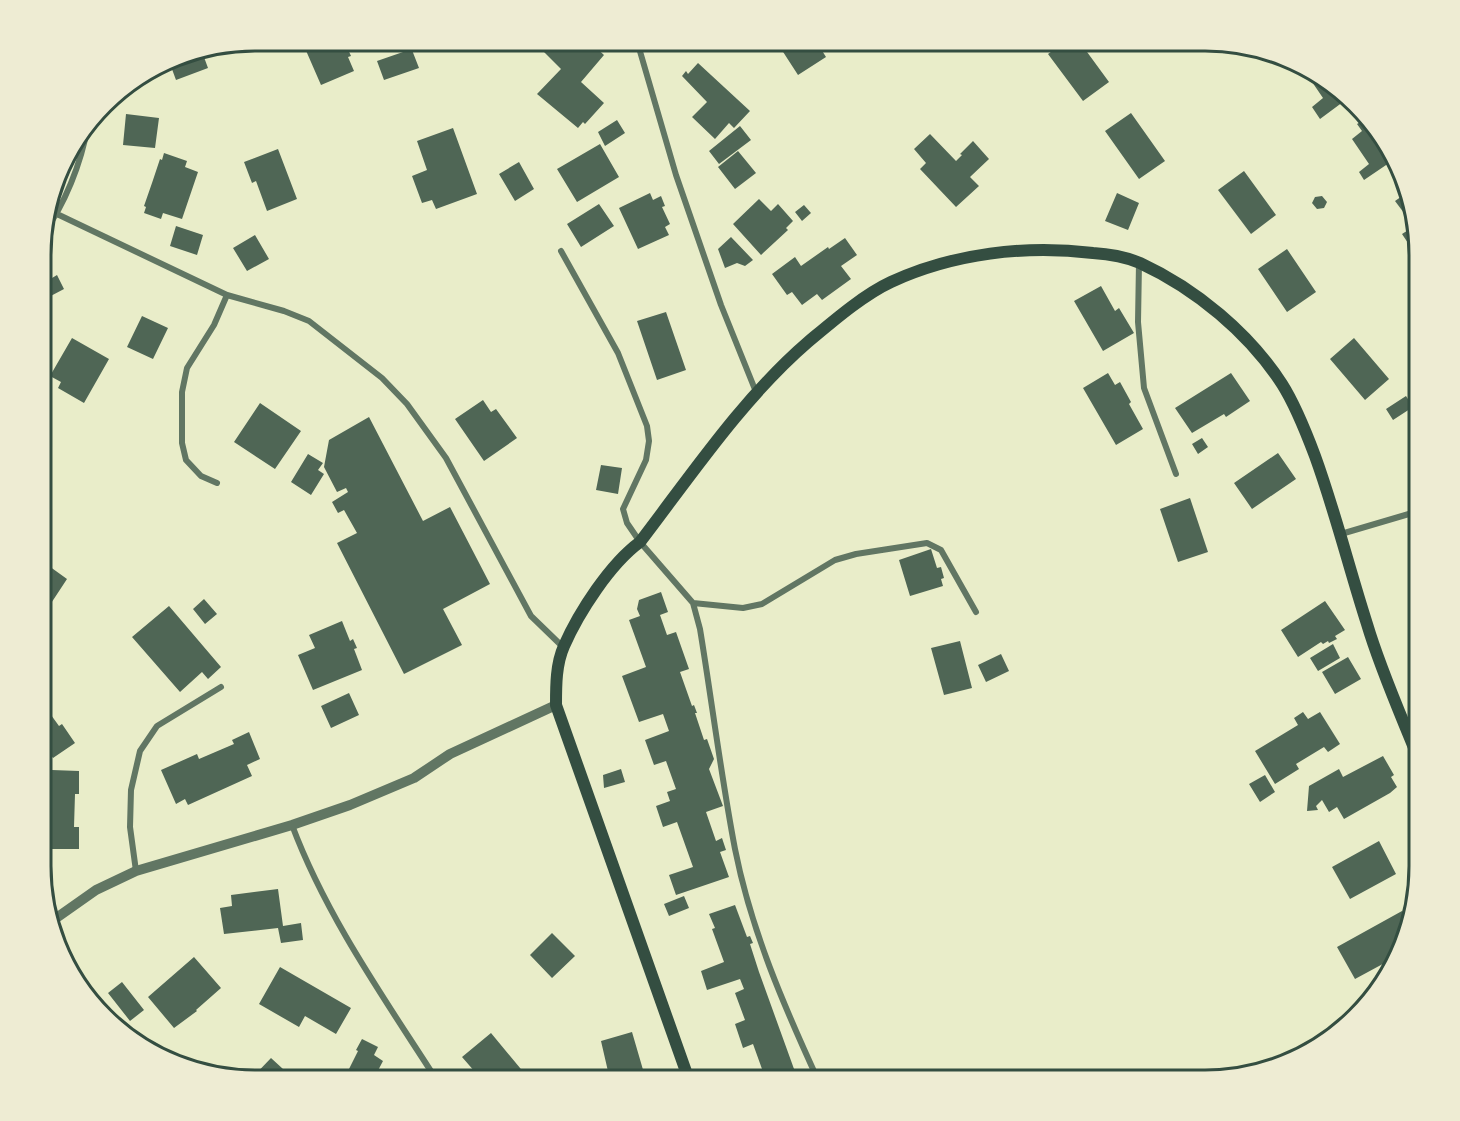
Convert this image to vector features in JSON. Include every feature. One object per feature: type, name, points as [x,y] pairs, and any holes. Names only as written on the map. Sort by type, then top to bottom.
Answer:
[{"type":"main road","points":[[685,1070],[556,705],[557,676],[564,647],[595,591],[630,549],[640,542],[756,392],[807,343],[864,299],[891,282],[956,259],[990,253],[1059,249],[1107,254],[1139,262],[1191,293],[1231,324],[1259,352],[1284,386],[1306,433],[1341,534],[1367,625],[1409,734]]},
{"type":"street","points":[[639,51],[676,175],[721,305],[756,392]]},
{"type":"street","points":[[55,217],[85,143]]},
{"type":"street","points":[[57,214],[227,295],[284,311],[309,321],[382,378],[407,404],[446,458],[531,616],[564,647]]},
{"type":"street","points":[[561,251],[618,353],[646,426],[649,441],[646,460],[623,509],[627,524],[640,542],[693,603],[700,629],[735,851],[756,930],[783,1004],[813,1070]]},
{"type":"street","points":[[1139,262],[1138,322],[1144,388],[1176,474]]},
{"type":"street","points":[[217,483],[201,476],[186,459],[182,443],[182,392],[187,368],[214,325],[227,295]]},
{"type":"street","points":[[1341,534],[1409,514]]},
{"type":"street","points":[[693,603],[743,608],[762,604],[835,560],[856,554],[927,543],[941,550],[976,612]]},
{"type":"street","points":[[136,871],[130,827],[131,790],[140,751],[157,726],[221,687]]},
{"type":"street","points":[[58,917],[96,890],[136,871],[292,825],[350,805],[414,778],[450,754],[556,705]]},
{"type":"street","points":[[292,825],[304,857],[363,966],[431,1070]]},
{"type":"building","points":[[306,51],[349,51],[351,56],[348,57],[354,71],[321,85]]},
{"type":"building","points":[[412,51],[419,68],[384,80],[377,61]]},
{"type":"building","points":[[600,51],[604,55],[581,82],[604,103],[585,124],[583,122],[578,128],[537,94],[561,69],[544,52]]},
{"type":"building","points":[[782,51],[822,51],[826,57],[798,75]]},
{"type":"building","points":[[1052,51],[1086,51],[1109,82],[1083,101],[1048,54]]},
{"type":"building","points":[[204,58],[208,68],[176,80],[172,69]]},
{"type":"building","points":[[698,63],[750,111],[734,128],[729,123],[715,139],[692,117],[707,102],[682,76],[686,71],[688,74]]},
{"type":"building","points":[[1312,81],[1341,103],[1320,119],[1312,107],[1323,98]]},
{"type":"building","points":[[1131,113],[1165,161],[1139,179],[1105,131]]},
{"type":"building","points":[[126,114],[159,118],[155,148],[123,145]]},
{"type":"building","points":[[617,120],[625,133],[605,146],[598,132]]},
{"type":"building","points":[[1360,122],[1375,142],[1387,164],[1364,180],[1359,172],[1369,164],[1352,139],[1362,131],[1357,124]]},
{"type":"building","points":[[740,126],[751,140],[719,164],[709,151]]},
{"type":"building","points":[[453,128],[477,194],[436,209],[432,200],[422,203],[412,176],[427,170],[417,141]]},
{"type":"building","points":[[930,134],[956,161],[973,141],[989,159],[970,177],[979,186],[956,207],[920,169],[926,163],[914,149]]},
{"type":"building","points":[[600,144],[619,177],[577,202],[557,169]]},
{"type":"building","points":[[278,149],[297,199],[267,211],[256,181],[252,183],[244,162]]},
{"type":"building","points":[[738,151],[756,173],[735,189],[718,167]]},
{"type":"building","points":[[164,153],[187,161],[185,167],[198,172],[182,219],[163,213],[161,219],[144,213],[146,207],[144,206]]},
{"type":"building","points":[[519,162],[534,189],[515,201],[499,174]]},
{"type":"building","points":[[1244,171],[1276,215],[1251,234],[1218,190]]},
{"type":"building","points":[[650,193],[653,200],[661,196],[665,206],[662,207],[670,224],[665,227],[669,235],[638,249],[619,208]]},
{"type":"building","points":[[1117,193],[1139,203],[1128,230],[1105,221]]},
{"type":"building","points":[[1322,196],[1327,202],[1324,208],[1317,209],[1312,203],[1315,197]]},
{"type":"building","points":[[1400,197],[1405,214],[1395,201]]},
{"type":"building","points":[[759,199],[771,211],[778,204],[793,221],[786,228],[788,230],[761,255],[733,224]]},
{"type":"building","points":[[599,204],[614,226],[581,247],[567,224]]},
{"type":"building","points":[[804,205],[811,213],[802,221],[795,212]]},
{"type":"building","points":[[176,226],[203,235],[197,255],[170,246]]},
{"type":"building","points":[[1407,231],[1408,243],[1408,243],[1402,234]]},
{"type":"building","points":[[255,235],[269,259],[247,271],[233,248]]},
{"type":"building","points":[[731,237],[753,260],[745,266],[737,263],[725,268],[718,249]]},
{"type":"building","points":[[845,238],[857,255],[841,266],[851,279],[822,300],[817,294],[802,305],[792,292],[787,295],[772,274],[795,257],[801,266]]},
{"type":"building","points":[[1287,249],[1316,292],[1287,312],[1258,269]]},
{"type":"building","points":[[57,275],[64,289],[51,296],[51,279]]},
{"type":"building","points":[[1101,286],[1115,311],[1119,308],[1134,333],[1103,351],[1074,301]]},
{"type":"building","points":[[666,312],[686,370],[657,380],[637,321]]},
{"type":"building","points":[[142,316],[168,328],[153,359],[127,347]]},
{"type":"building","points":[[72,338],[109,359],[84,403],[58,388],[61,382],[51,374]]},
{"type":"building","points":[[1354,338],[1389,379],[1365,400],[1330,359]]},
{"type":"building","points":[[1108,373],[1115,385],[1120,382],[1143,429],[1116,445],[1083,388]]},
{"type":"building","points":[[1231,373],[1250,401],[1226,417],[1224,414],[1192,433],[1175,408]]},
{"type":"building","points":[[1406,396],[1409,401],[1409,410],[1393,420],[1386,409]]},
{"type":"building","points":[[483,400],[491,412],[496,409],[517,438],[484,461],[455,419]]},
{"type":"building","points":[[260,403],[301,431],[275,469],[234,442]]},
{"type":"building","points":[[369,417],[423,521],[450,507],[490,584],[443,609],[462,645],[404,674],[337,543],[357,533],[344,510],[338,513],[332,502],[348,492],[346,488],[337,492],[324,467],[329,440]]},
{"type":"building","points":[[1202,438],[1208,447],[1198,454],[1192,444]]},
{"type":"building","points":[[1278,453],[1296,479],[1252,509],[1234,483]]},
{"type":"building","points":[[308,454],[323,463],[318,470],[324,474],[311,495],[291,482]]},
{"type":"building","points":[[601,465],[622,468],[618,494],[596,490]]},
{"type":"building","points":[[1190,498],[1208,552],[1178,562],[1160,509]]},
{"type":"building","points":[[931,549],[937,568],[941,567],[944,578],[941,579],[943,586],[910,596],[899,560]]},
{"type":"building","points":[[51,567],[67,579],[51,603]]},
{"type":"building","points":[[661,592],[668,612],[660,615],[667,635],[676,632],[689,669],[680,672],[692,706],[694,705],[697,713],[695,713],[704,740],[707,739],[714,759],[709,769],[723,806],[706,812],[716,841],[722,838],[726,850],[720,852],[729,877],[676,895],[669,875],[693,867],[677,822],[663,827],[656,806],[670,801],[667,792],[676,789],[666,761],[654,765],[645,740],[669,731],[663,714],[639,722],[622,676],[646,667],[629,620],[640,616],[637,609],[639,600]]},
{"type":"building","points":[[204,599],[217,614],[205,624],[193,609]]},
{"type":"building","points":[[1325,601],[1345,630],[1335,636],[1337,639],[1329,643],[1328,641],[1323,644],[1321,642],[1298,657],[1281,630]]},
{"type":"building","points":[[169,606],[221,667],[208,679],[202,672],[180,692],[132,637]]},
{"type":"building","points":[[342,621],[350,641],[353,639],[357,648],[354,649],[362,670],[313,690],[298,655],[315,648],[309,635]]},
{"type":"building","points":[[960,641],[972,688],[944,695],[931,648]]},
{"type":"building","points":[[1333,644],[1340,658],[1318,671],[1310,658]]},
{"type":"building","points":[[1001,654],[1009,671],[986,682],[978,665]]},
{"type":"building","points":[[1348,657],[1361,679],[1335,694],[1322,672]]},
{"type":"building","points":[[349,693],[359,715],[331,728],[321,706]]},
{"type":"building","points":[[1303,712],[1308,719],[1320,712],[1340,744],[1328,752],[1324,747],[1296,764],[1299,769],[1275,784],[1255,751],[1298,725],[1294,718]]},
{"type":"building","points":[[51,715],[59,726],[62,724],[75,743],[53,758],[51,755]]},
{"type":"building","points":[[249,732],[260,759],[247,765],[252,776],[188,805],[185,799],[176,804],[161,770],[197,754],[199,759],[234,744],[232,740]]},
{"type":"building","points":[[1383,756],[1394,775],[1391,777],[1397,787],[1390,793],[1344,819],[1337,807],[1329,812],[1322,800],[1316,806],[1318,810],[1307,811],[1309,786],[1339,769],[1343,777]]},
{"type":"building","points":[[621,769],[625,782],[604,788],[603,775]]},
{"type":"building","points":[[52,770],[79,771],[79,794],[75,794],[74,827],[79,827],[79,849],[51,849]]},
{"type":"building","points":[[1265,775],[1275,792],[1260,802],[1249,784]]},
{"type":"building","points":[[1379,841],[1396,874],[1350,899],[1332,867]]},
{"type":"building","points":[[278,889],[283,926],[301,923],[303,940],[281,943],[278,928],[224,934],[220,908],[232,906],[231,895]]},
{"type":"building","points":[[684,896],[689,908],[669,916],[664,904]]},
{"type":"building","points":[[735,905],[747,937],[750,936],[753,943],[750,944],[759,972],[794,1070],[762,1070],[753,1044],[743,1048],[735,1024],[745,1020],[735,993],[744,989],[740,979],[707,990],[701,971],[724,962],[709,914]]},
{"type":"building","points":[[1402,911],[1403,913],[1398,933],[1384,963],[1355,979],[1337,947]]},
{"type":"building","points":[[552,933],[575,956],[552,978],[530,955]]},
{"type":"building","points":[[194,957],[221,988],[197,1011],[174,1028],[148,997]]},
{"type":"building","points":[[280,967],[351,1008],[336,1034],[305,1016],[299,1027],[259,1004]]},
{"type":"building","points":[[122,982],[144,1010],[130,1021],[108,993]]},
{"type":"building","points":[[632,1032],[643,1070],[608,1070],[601,1041]]},
{"type":"building","points":[[491,1033],[522,1070],[473,1070],[462,1057]]},
{"type":"building","points":[[362,1039],[378,1047],[374,1055],[383,1061],[378,1070],[348,1070],[358,1051],[356,1050]]},
{"type":"building","points":[[271,1058],[284,1070],[260,1070]]}]
